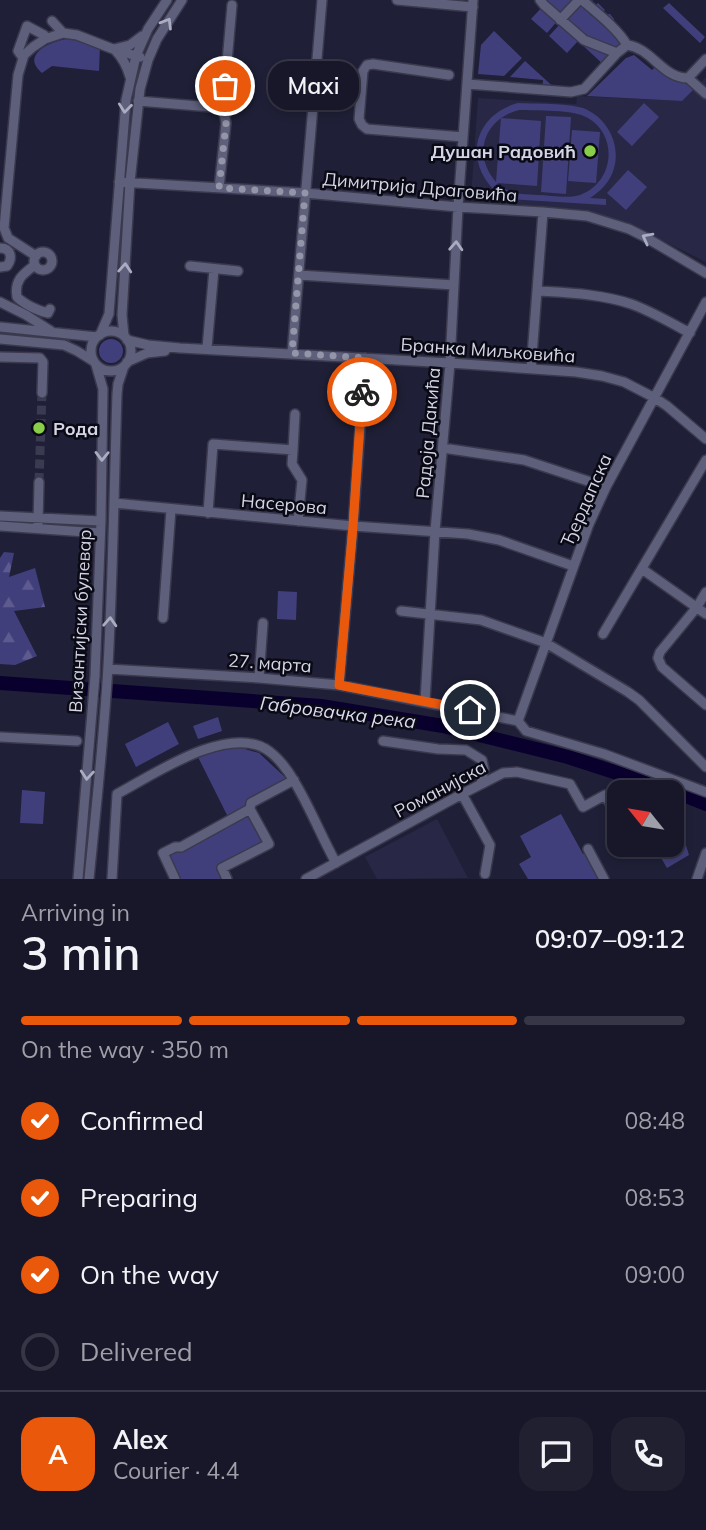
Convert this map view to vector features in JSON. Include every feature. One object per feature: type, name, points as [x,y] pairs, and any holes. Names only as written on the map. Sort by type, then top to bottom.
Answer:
[{"type":"street","points":[[113,49],[139,40],[167,0]]},
{"type":"street","points":[[0,339],[64,345],[100,368],[110,371],[126,364],[130,351],[122,315],[138,101],[148,60],[157,39],[182,0]]},
{"type":"street","points":[[292,353],[322,0]]},
{"type":"street","points":[[397,0],[473,3]]},
{"type":"street","points":[[540,0],[609,62]]},
{"type":"street","points":[[560,20],[580,0],[627,45],[642,50],[670,73],[680,78],[688,78],[706,94]]},
{"type":"street","points":[[222,17],[233,3]]},
{"type":"street","points":[[219,188],[233,3]]},
{"type":"street","name":"Радоја Дакића","points":[[425,701],[473,3]]},
{"type":"street","points":[[24,57],[18,51],[30,22],[44,35]]},
{"type":"street","points":[[56,27],[148,60]]},
{"type":"street","points":[[24,57],[56,27]]},
{"type":"street","points":[[37,267],[8,238],[4,228],[18,75],[27,47],[56,27]]},
{"type":"street","points":[[95,363],[91,348],[109,314],[126,100],[136,56],[148,29]]},
{"type":"street","points":[[584,40],[617,53]]},
{"type":"street","points":[[467,84],[571,92],[584,89],[627,45]]},
{"type":"street","points":[[113,49],[122,57],[130,79]]},
{"type":"street","points":[[688,78],[706,59]]},
{"type":"street","points":[[449,75],[367,65],[363,71],[359,118],[367,129],[463,137]]},
{"type":"street","points":[[138,101],[223,108]]},
{"type":"street","name":"Димитрија Драговића","points":[[119,182],[305,193],[587,216],[645,237],[706,273]]},
{"type":"street","points":[[531,369],[543,212]]},
{"type":"street","points":[[0,267],[7,266],[11,261],[9,251],[2,248],[8,238]]},
{"type":"street","points":[[37,267],[42,253],[49,255],[52,267],[37,267],[23,273],[17,281],[16,292],[20,300],[48,313],[50,309]]},
{"type":"street","points":[[190,267],[238,271]]},
{"type":"street","points":[[207,348],[214,269]]},
{"type":"street","points":[[299,275],[454,285]]},
{"type":"street","points":[[538,291],[594,295],[611,299],[645,310],[690,333]]},
{"type":"street","points":[[0,302],[52,332]]},
{"type":"street","name":"Ђердапска","points":[[518,720],[573,566],[606,486],[706,302]]},
{"type":"street","points":[[0,327],[99,336],[115,332],[125,338]]},
{"type":"street","name":"Бранка Миљковића","points":[[125,338],[148,345],[180,348],[450,363],[602,376],[624,382],[655,398],[706,439]]},
{"type":"street","points":[[26,358],[31,342]]},
{"type":"street","name":"Бранка Миљковића","points":[[126,364],[147,353],[180,348]]},
{"type":"street","points":[[0,357],[40,358],[43,362],[42,393]]},
{"type":"street","points":[[339,685],[365,358]]},
{"type":"street","name":"Византијски булевар","points":[[78,879],[95,676],[101,521],[103,389],[95,363]]},
{"type":"street","name":"Византијски булевар","points":[[89,879],[105,708],[117,394],[126,364]]},
{"type":"street","points":[[295,414],[292,464],[302,480],[298,521]]},
{"type":"street","points":[[208,513],[213,444],[293,450]]},
{"type":"street","points":[[443,448],[524,460],[606,486]]},
{"type":"street","points":[[603,634],[706,460]]},
{"type":"street","points":[[38,529],[39,482]]},
{"type":"street","name":"Насерова","points":[[114,503],[468,534],[499,540],[573,566]]},
{"type":"street","points":[[163,618],[171,509]]},
{"type":"street","points":[[0,516],[101,521]]},
{"type":"street","points":[[0,526],[100,533]]},
{"type":"street","points":[[642,569],[706,614]]},
{"type":"street","points":[[706,592],[658,658],[662,667],[706,705]]},
{"type":"street","points":[[401,611],[481,620],[546,643],[639,700],[706,767]]},
{"type":"street","points":[[259,678],[263,623]]},
{"type":"street","name":"27. марта","points":[[107,673],[259,678],[339,685],[425,701],[518,720],[526,732],[604,754],[705,789]]},
{"type":"street","points":[[0,737],[77,741]]},
{"type":"street","points":[[383,741],[466,750],[481,760],[484,769],[481,784]]},
{"type":"street","points":[[112,879],[117,794],[190,756],[215,745],[231,742],[265,748],[280,761],[294,780],[335,863]]},
{"type":"street","name":"Романијска","points":[[306,879],[503,774],[517,772],[570,783],[583,807],[607,797]]},
{"type":"street","points":[[228,879],[222,868],[269,844],[250,809],[251,803],[294,780]]},
{"type":"street","points":[[462,794],[490,845],[485,874]]},
{"type":"street","points":[[175,879],[163,853],[181,847],[250,809]]},
{"type":"street","points":[[588,849],[604,879]]},
{"type":"street","points":[[699,879],[706,853]]},
{"type":"street","points":[[699,879],[706,876]]},
{"type":"shaded area","name":"Душан Радовић","points":[[706,77],[706,262],[629,224],[587,210],[475,201],[471,197],[478,98],[576,104],[577,96],[682,101]]},
{"type":"shaded area","points":[[437,819],[468,878],[377,879],[365,857]]},
{"type":"green space","points":[[540,0],[593,0],[588,5],[592,8],[598,3],[605,10],[600,15],[610,14],[627,45],[605,66],[578,41],[567,53],[549,36],[562,22],[559,19],[547,33],[531,19],[543,6]]},
{"type":"green space","points":[[669,3],[705,37],[700,43],[663,8]]},
{"type":"green space","points":[[494,31],[522,58],[504,76],[478,74],[481,45]]},
{"type":"green space","points":[[73,38],[100,46],[99,71],[52,66],[42,73],[34,59],[37,53],[49,44]]},
{"type":"green space","points":[[634,55],[652,70],[658,64],[697,86],[682,101],[587,96],[626,58]]},
{"type":"green space","points":[[525,61],[558,91],[542,90],[543,80],[510,77]]},
{"type":"green space","points":[[518,103],[568,105],[583,108],[600,119],[607,126],[615,144],[615,164],[608,182],[590,198],[606,199],[606,205],[475,197],[475,191],[496,192],[479,167],[478,140],[491,118]],"holes":[[[519,110],[555,111],[588,118],[605,136],[608,147],[606,170],[600,180],[591,189],[570,197],[521,194],[501,187],[497,183],[537,186],[541,121],[502,118]],[[501,119],[496,182],[489,172],[484,150],[485,139]]]},
{"type":"green space","points":[[644,103],[659,117],[632,146],[617,132]]},
{"type":"green space","points":[[546,116],[571,117],[566,194],[541,192]]},
{"type":"green space","points":[[572,130],[600,132],[596,183],[568,181]]},
{"type":"green space","points":[[628,170],[647,187],[626,210],[607,193]]},
{"type":"green space","points":[[111,339],[120,342],[123,351],[120,360],[111,363],[102,360],[99,351],[102,342]]},
{"type":"green space","points":[[4,552],[14,553],[9,577],[35,568],[45,607],[14,611],[37,656],[15,665],[0,664],[0,558]]},
{"type":"green space","points":[[278,591],[297,592],[296,620],[277,619]]},
{"type":"green space","points":[[218,717],[222,731],[198,739],[193,726]]},
{"type":"green space","points":[[168,722],[179,744],[136,767],[125,744]]},
{"type":"green space","points":[[238,747],[259,753],[288,780],[248,800],[245,808],[228,817],[198,757],[210,751]]},
{"type":"green space","points":[[22,790],[45,792],[43,824],[20,823]]},
{"type":"green space","points":[[248,814],[264,843],[217,868],[222,879],[178,879],[166,856]]},
{"type":"green space","points":[[561,814],[583,854],[594,849],[610,879],[528,879],[519,864],[531,857],[520,836]]},
{"type":"green space","points":[[684,820],[685,842],[689,855],[684,858]]},
{"type":"green space","points":[[661,858],[684,858],[667,868]]},
{"type":"waterway","name":"Габровачка река","points":[[0,683],[321,706],[443,726],[568,757],[706,804]]},
{"type":"tunnel","points":[[39,482],[42,393]]},
{"type":"way so far","points":[[225,86],[223,108],[226,123],[219,188],[305,193],[292,353],[365,358],[362,392]]},
{"type":"place","name":"Maxi","points":[[225,86]]},
{"type":"place","name":"Душан Радовић","points":[[590,151]]},
{"type":"place","name":"Рода","points":[[39,428]]},
{"type":"route","points":[[362,392],[339,685],[470,710]]}]
